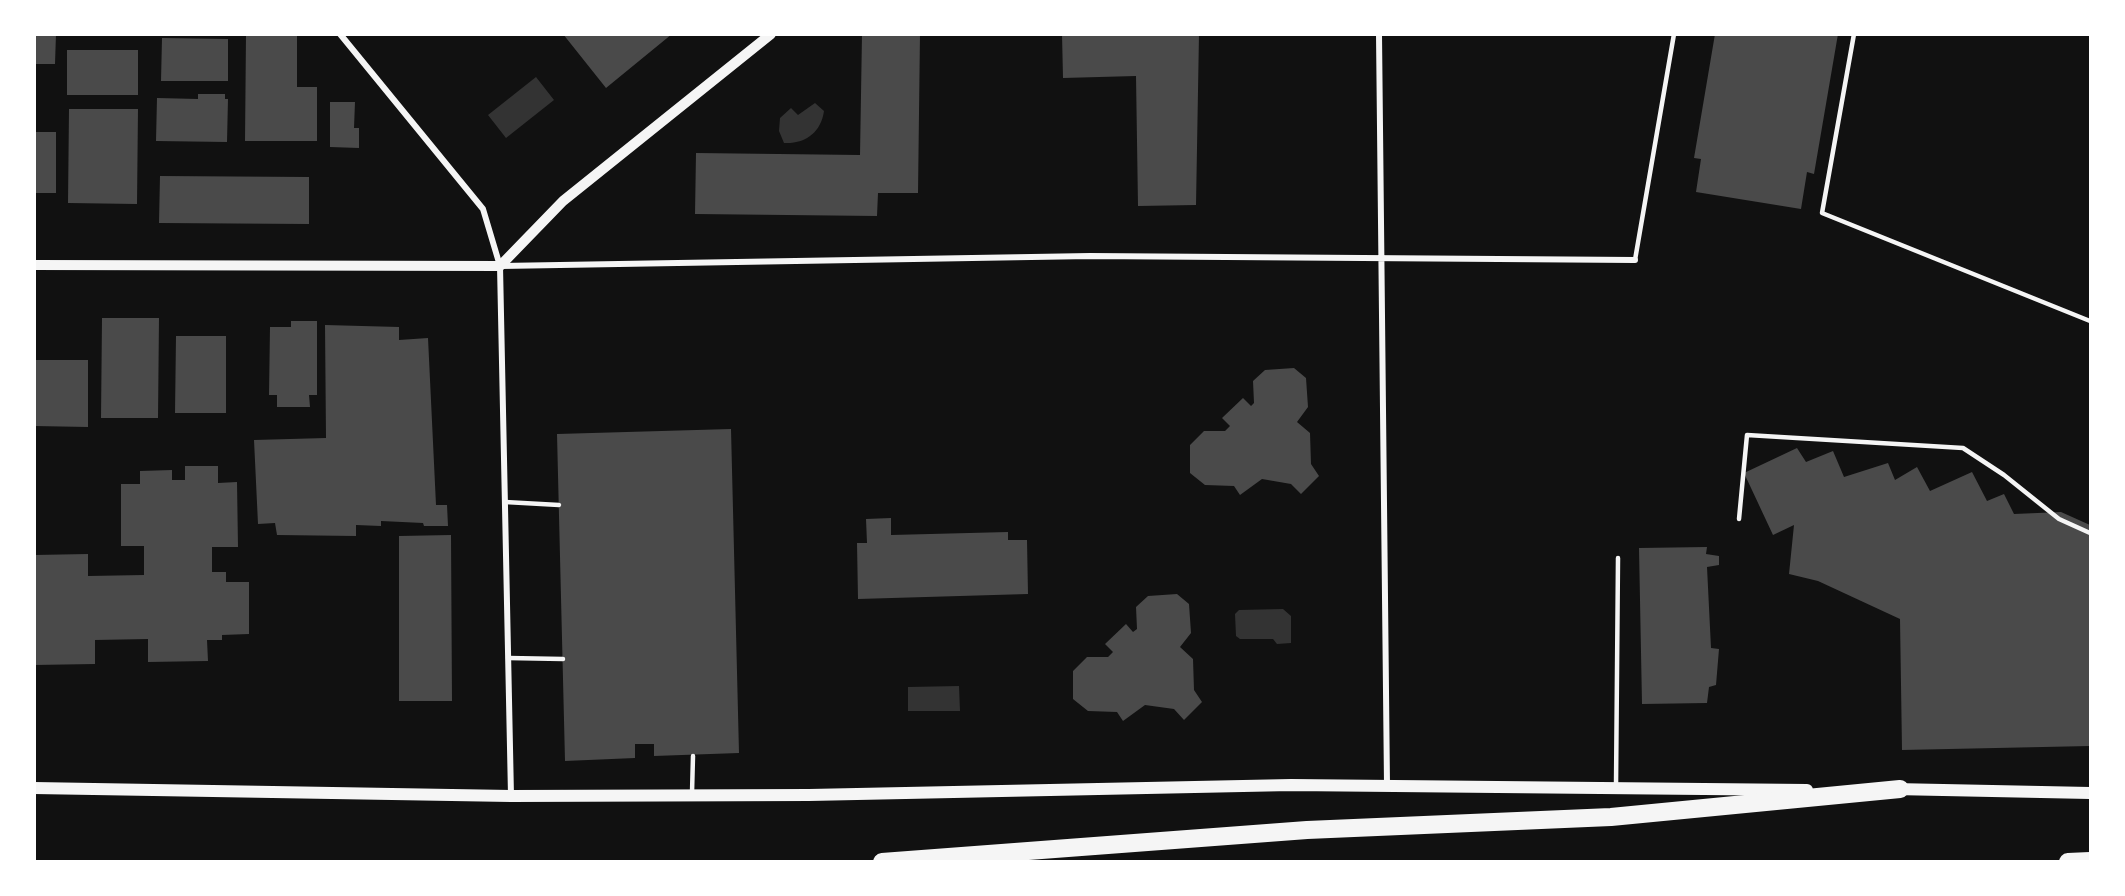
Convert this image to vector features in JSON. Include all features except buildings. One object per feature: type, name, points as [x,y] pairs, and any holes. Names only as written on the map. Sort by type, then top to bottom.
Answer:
[{"type":"highway","points":[[882,861],[1307,830],[1611,817],[1900,789]]},
{"type":"highway","points":[[2068,861],[2091,861]]},
{"type":"main road","points":[[34,788],[511,796],[809,795],[1291,785],[1736,791],[1900,789],[2091,793]]},
{"type":"street","points":[[340,34],[483,209],[500,266],[511,796]]},
{"type":"street","points":[[500,266],[563,201],[771,34]]},
{"type":"street","points":[[1379,34],[1387,785]]},
{"type":"street","points":[[34,265],[500,266],[1090,256],[1635,260]]},
{"type":"lane","points":[[1635,260],[1674,34]]},
{"type":"lane","points":[[1854,34],[1822,213],[2091,321]]},
{"type":"lane","points":[[1739,519],[1747,435],[1963,448],[2004,475],[2059,519],[2091,533]]},
{"type":"lane","points":[[505,502],[559,505]]},
{"type":"lane","points":[[1616,789],[1618,558]]},
{"type":"lane","points":[[508,658],[563,659]]},
{"type":"lane","points":[[692,795],[693,756]]},
{"type":"shaded area","points":[[536,77],[554,100],[506,138],[488,115]]},
{"type":"shaded area","points":[[815,103],[824,111],[816,131],[806,139],[784,143],[779,131],[780,118],[791,108],[798,115]]},
{"type":"shaded area","points":[[1283,609],[1291,616],[1291,643],[1277,644],[1273,639],[1240,639],[1236,636],[1235,614],[1239,610]]},
{"type":"shaded area","points":[[959,686],[960,711],[908,711],[908,687]]}]
